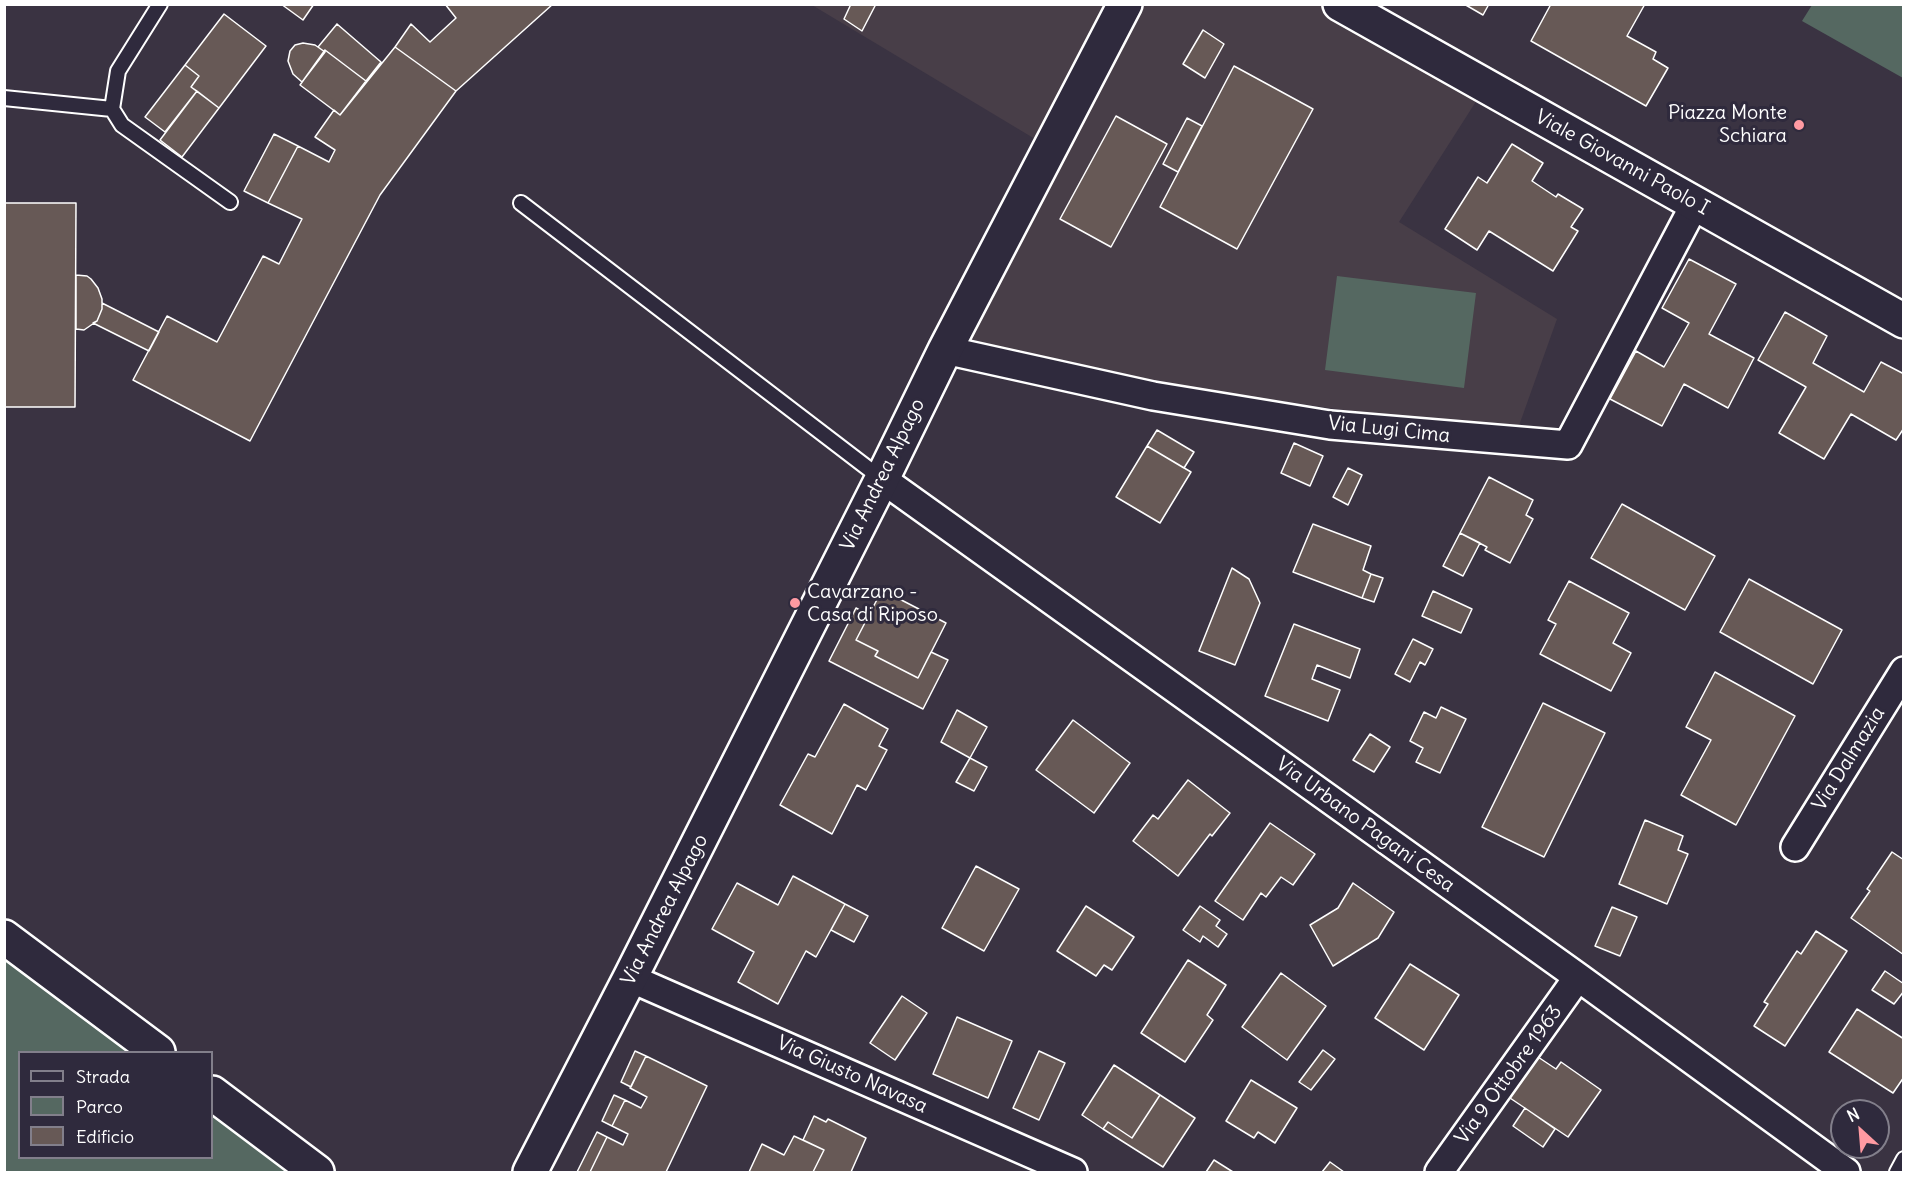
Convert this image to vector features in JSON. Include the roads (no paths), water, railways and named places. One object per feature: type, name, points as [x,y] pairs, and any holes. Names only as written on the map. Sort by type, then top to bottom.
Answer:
[{"type":"street","name":"Via Andrea Alpago","points":[[530,1173],[882,479],[945,350],[1125,4]]},
{"type":"street","name":"Viale Giovanni Paolo I","points":[[1340,4],[1904,321]]},
{"type":"street","name":"Via Lugi Cima","points":[[945,350],[1153,396],[1330,425],[1568,445],[1695,204]]},
{"type":"street","name":"Via Urbano Pagani Cesa","points":[[882,479],[1578,977],[1846,1173]]},
{"type":"street","name":"Via Dalmazia","points":[[1795,847],[1904,671]]},
{"type":"street","points":[[4,937],[155,1051]]},
{"type":"street","name":"Via 9 Ottobre 1963","points":[[1439,1173],[1578,977]]},
{"type":"street","name":"Via Giusto Navasa","points":[[630,978],[1073,1173]]},
{"type":"street","points":[[213,1094],[317,1173]]},
{"type":"lane","points":[[160,4],[118,71],[112,109],[122,125],[230,202]]},
{"type":"lane","points":[[4,98],[112,109]]},
{"type":"lane","points":[[520,202],[882,479]]},
{"type":"lane","points":[[1897,1173],[1904,1159]]},
{"type":"place","name":"Piazza Monte Schiara","points":[[1799,125]]},
{"type":"place","name":"Cavarzano - Casa di Riposo","points":[[795,603]]}]
